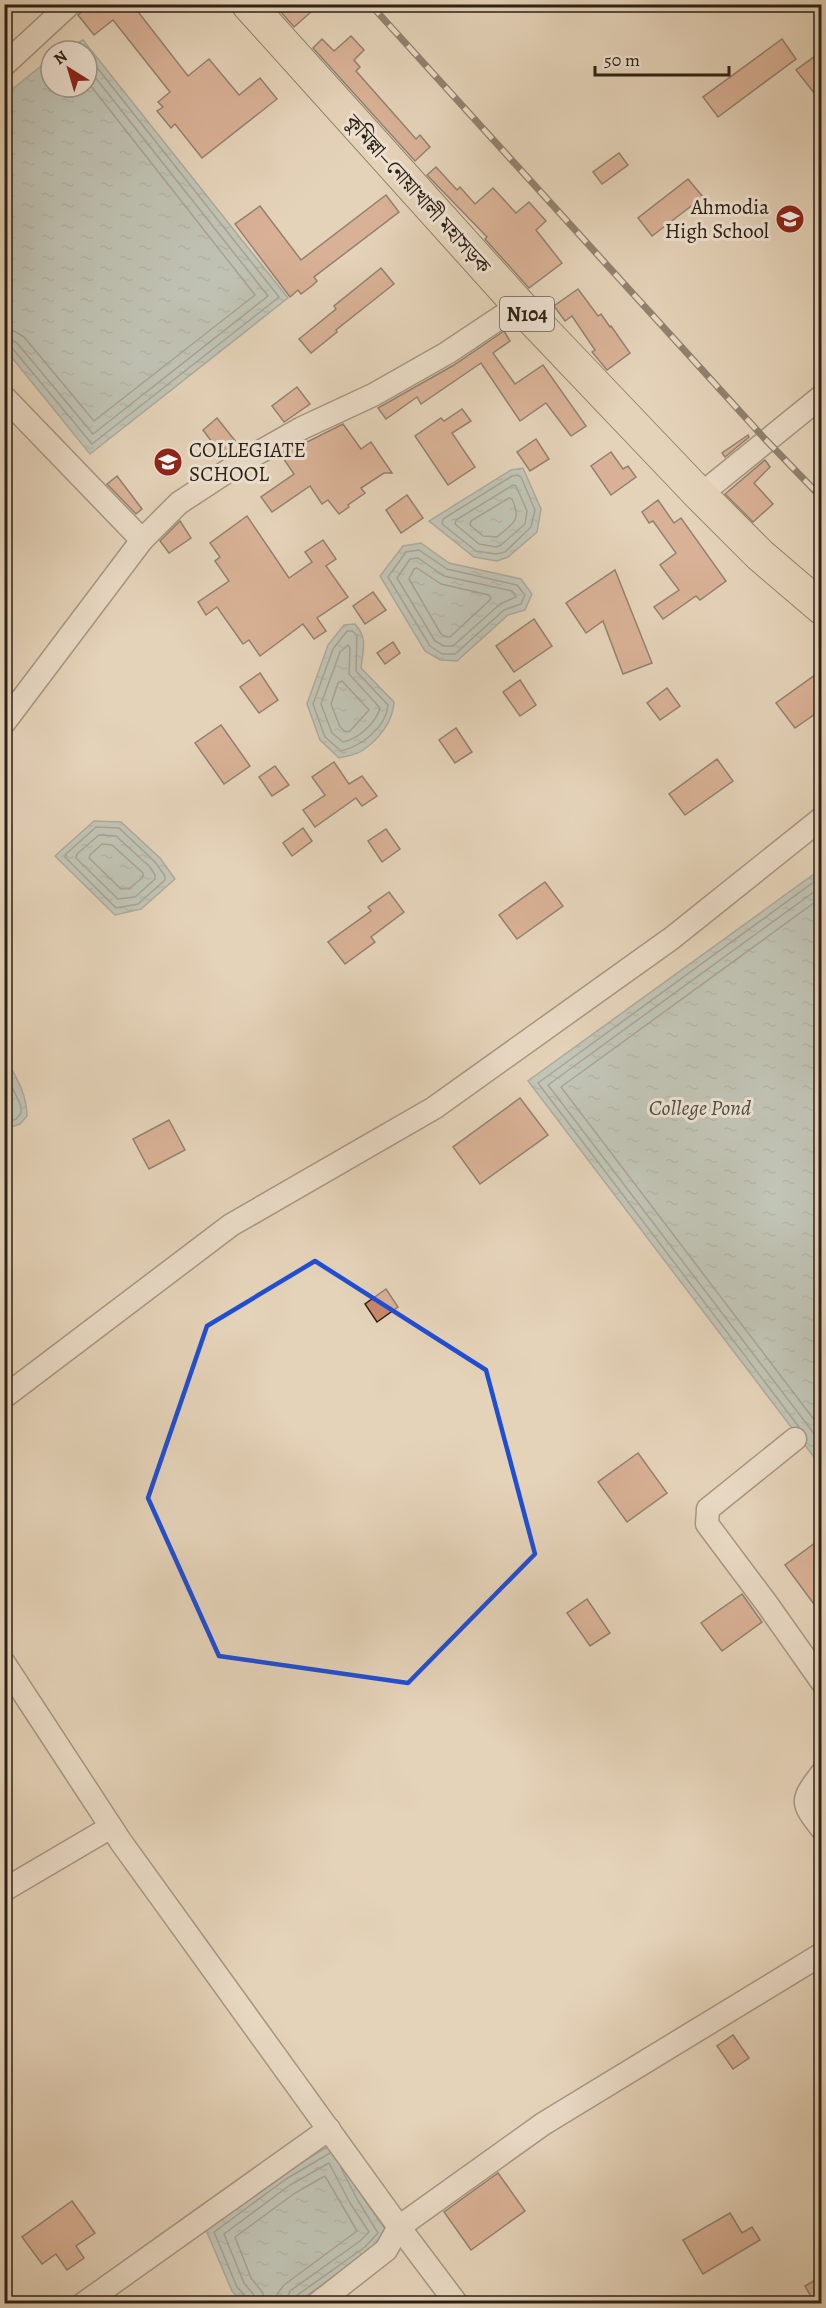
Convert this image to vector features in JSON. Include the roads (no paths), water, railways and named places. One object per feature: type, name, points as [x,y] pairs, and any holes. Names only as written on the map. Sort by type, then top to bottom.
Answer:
[{"type":"highway","name":"কুমিল্লা–নোয়াখালী মহাসড়ক","points":[[248,4],[519,305],[700,495],[760,555],[822,608]]},
{"type":"street","points":[[4,65],[70,4]]},
{"type":"street","points":[[4,723],[142,540],[179,503],[240,463],[302,428],[373,395],[447,353],[519,305]]},
{"type":"street","points":[[700,495],[822,396]]},
{"type":"street","points":[[4,397],[142,540]]},
{"type":"street","points":[[4,1397],[231,1225],[443,1102],[672,938],[822,818]]},
{"type":"street","points":[[795,1439],[708,1509],[707,1524],[822,1682]]},
{"type":"street","points":[[4,1664],[111,1827],[457,2304]]},
{"type":"street","points":[[822,1773],[806,1795],[806,1808],[822,1829]]},
{"type":"street","points":[[4,1890],[111,1827]]},
{"type":"street","points":[[317,2304],[386,2250],[399,2227],[543,2124],[822,1954]]},
{"type":"street","points":[[83,2304],[329,2130]]},
{"type":"water","points":[[99,60],[288,298],[90,454],[5,349],[5,95],[39,68],[39,99],[99,99]]},
{"type":"water","points":[[523,468],[541,509],[537,532],[508,557],[497,561],[474,557],[429,521],[511,470]]},
{"type":"water","points":[[421,543],[449,563],[521,579],[532,594],[525,610],[508,615],[457,661],[440,660],[425,651],[380,576],[403,546]]},
{"type":"water","points":[[355,624],[363,639],[361,668],[394,702],[388,723],[374,741],[361,752],[339,758],[320,740],[307,704],[328,645],[344,625]]},
{"type":"water","points":[[94,821],[121,822],[160,858],[175,879],[141,909],[115,915],[55,856]]},
{"type":"water","name":"College Pond","points":[[821,869],[821,1458],[817,1461],[528,1081]]},
{"type":"water","points":[[5,1059],[20,1086],[27,1116],[20,1124],[5,1129]]},
{"type":"water","points":[[327,2147],[337,2147],[362,2196],[387,2232],[370,2251],[299,2301],[244,2304],[232,2291],[206,2230],[283,2174]]},
{"type":"railway","points":[[370,4],[764,438],[822,498]]},
{"type":"place","name":"Ahmodia High School","points":[[790,219]]},
{"type":"place","name":"COLLEGIATE SCHOOL","points":[[168,462]]}]
